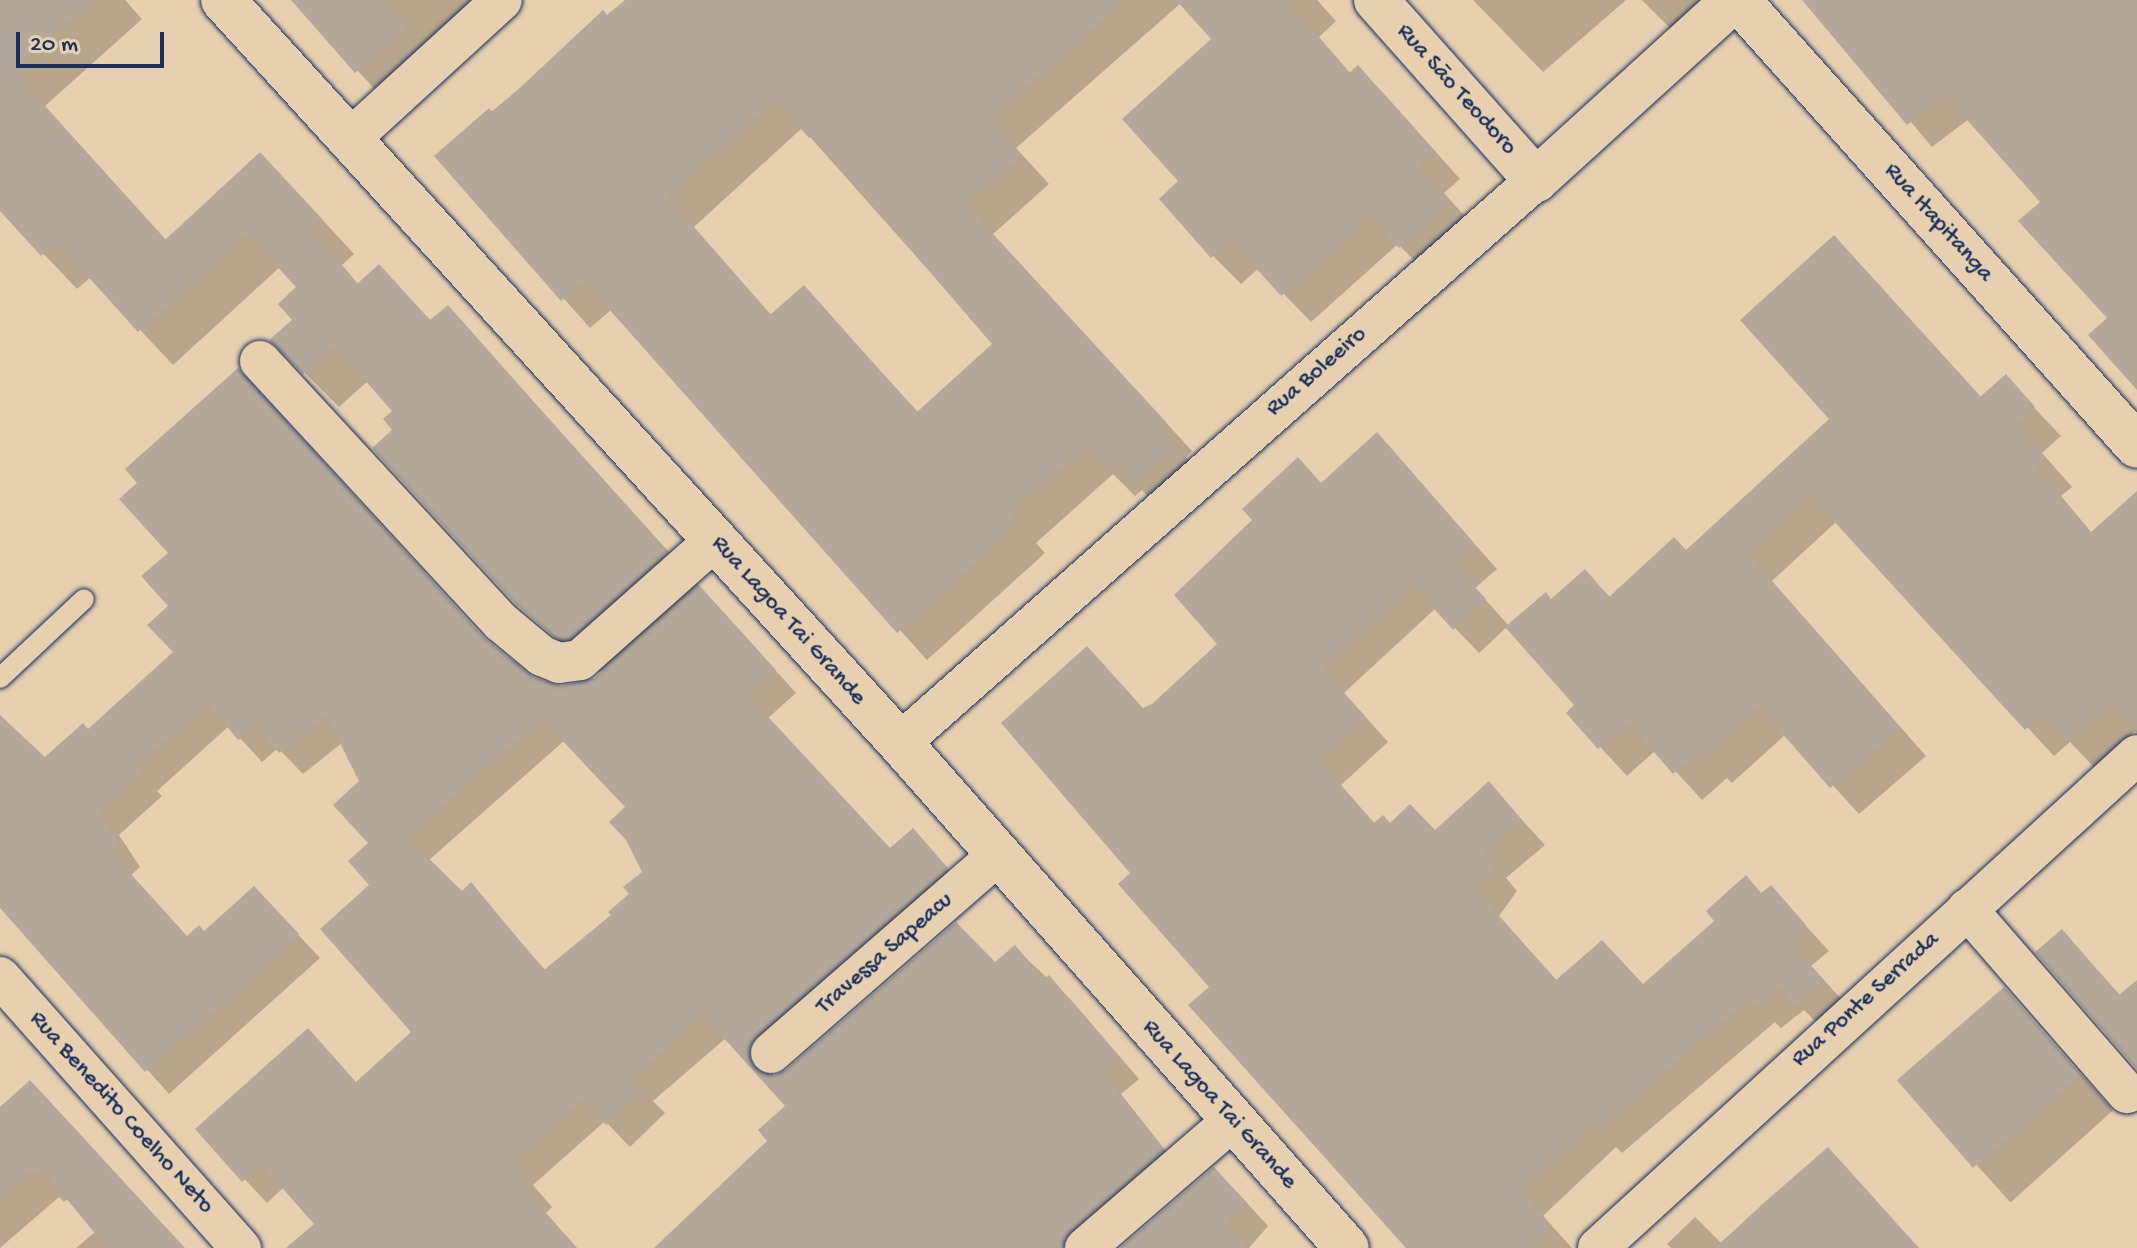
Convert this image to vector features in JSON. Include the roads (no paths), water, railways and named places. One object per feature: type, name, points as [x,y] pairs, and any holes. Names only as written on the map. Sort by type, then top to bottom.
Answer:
[{"type":"street","name":"Rua Lagoa Tai Grande","points":[[223,0],[900,743],[1347,1248]]},
{"type":"street","points":[[349,140],[502,0]]},
{"type":"street","name":"Rua São Teodoro","points":[[1376,0],[1536,180]]},
{"type":"street","name":"Rua Boleeiro","points":[[900,743],[1736,0]]},
{"type":"street","name":"Rua Itapitanga","points":[[1736,0],[2137,446]]},
{"type":"street","points":[[260,361],[501,622],[550,659],[580,660],[715,540]]},
{"type":"street","name":"Rua Ponte Serrada","points":[[1598,1248],[2137,755]]},
{"type":"street","name":"Travessa Sapeacu","points":[[771,1053],[998,855]]},
{"type":"street","points":[[1967,909],[2127,1093]]},
{"type":"street","name":"Rua Benedito Coelho Neto","points":[[0,977],[241,1248]]},
{"type":"street","points":[[1085,1248],[1232,1121]]},
{"type":"lane","points":[[0,678],[84,599]]}]
